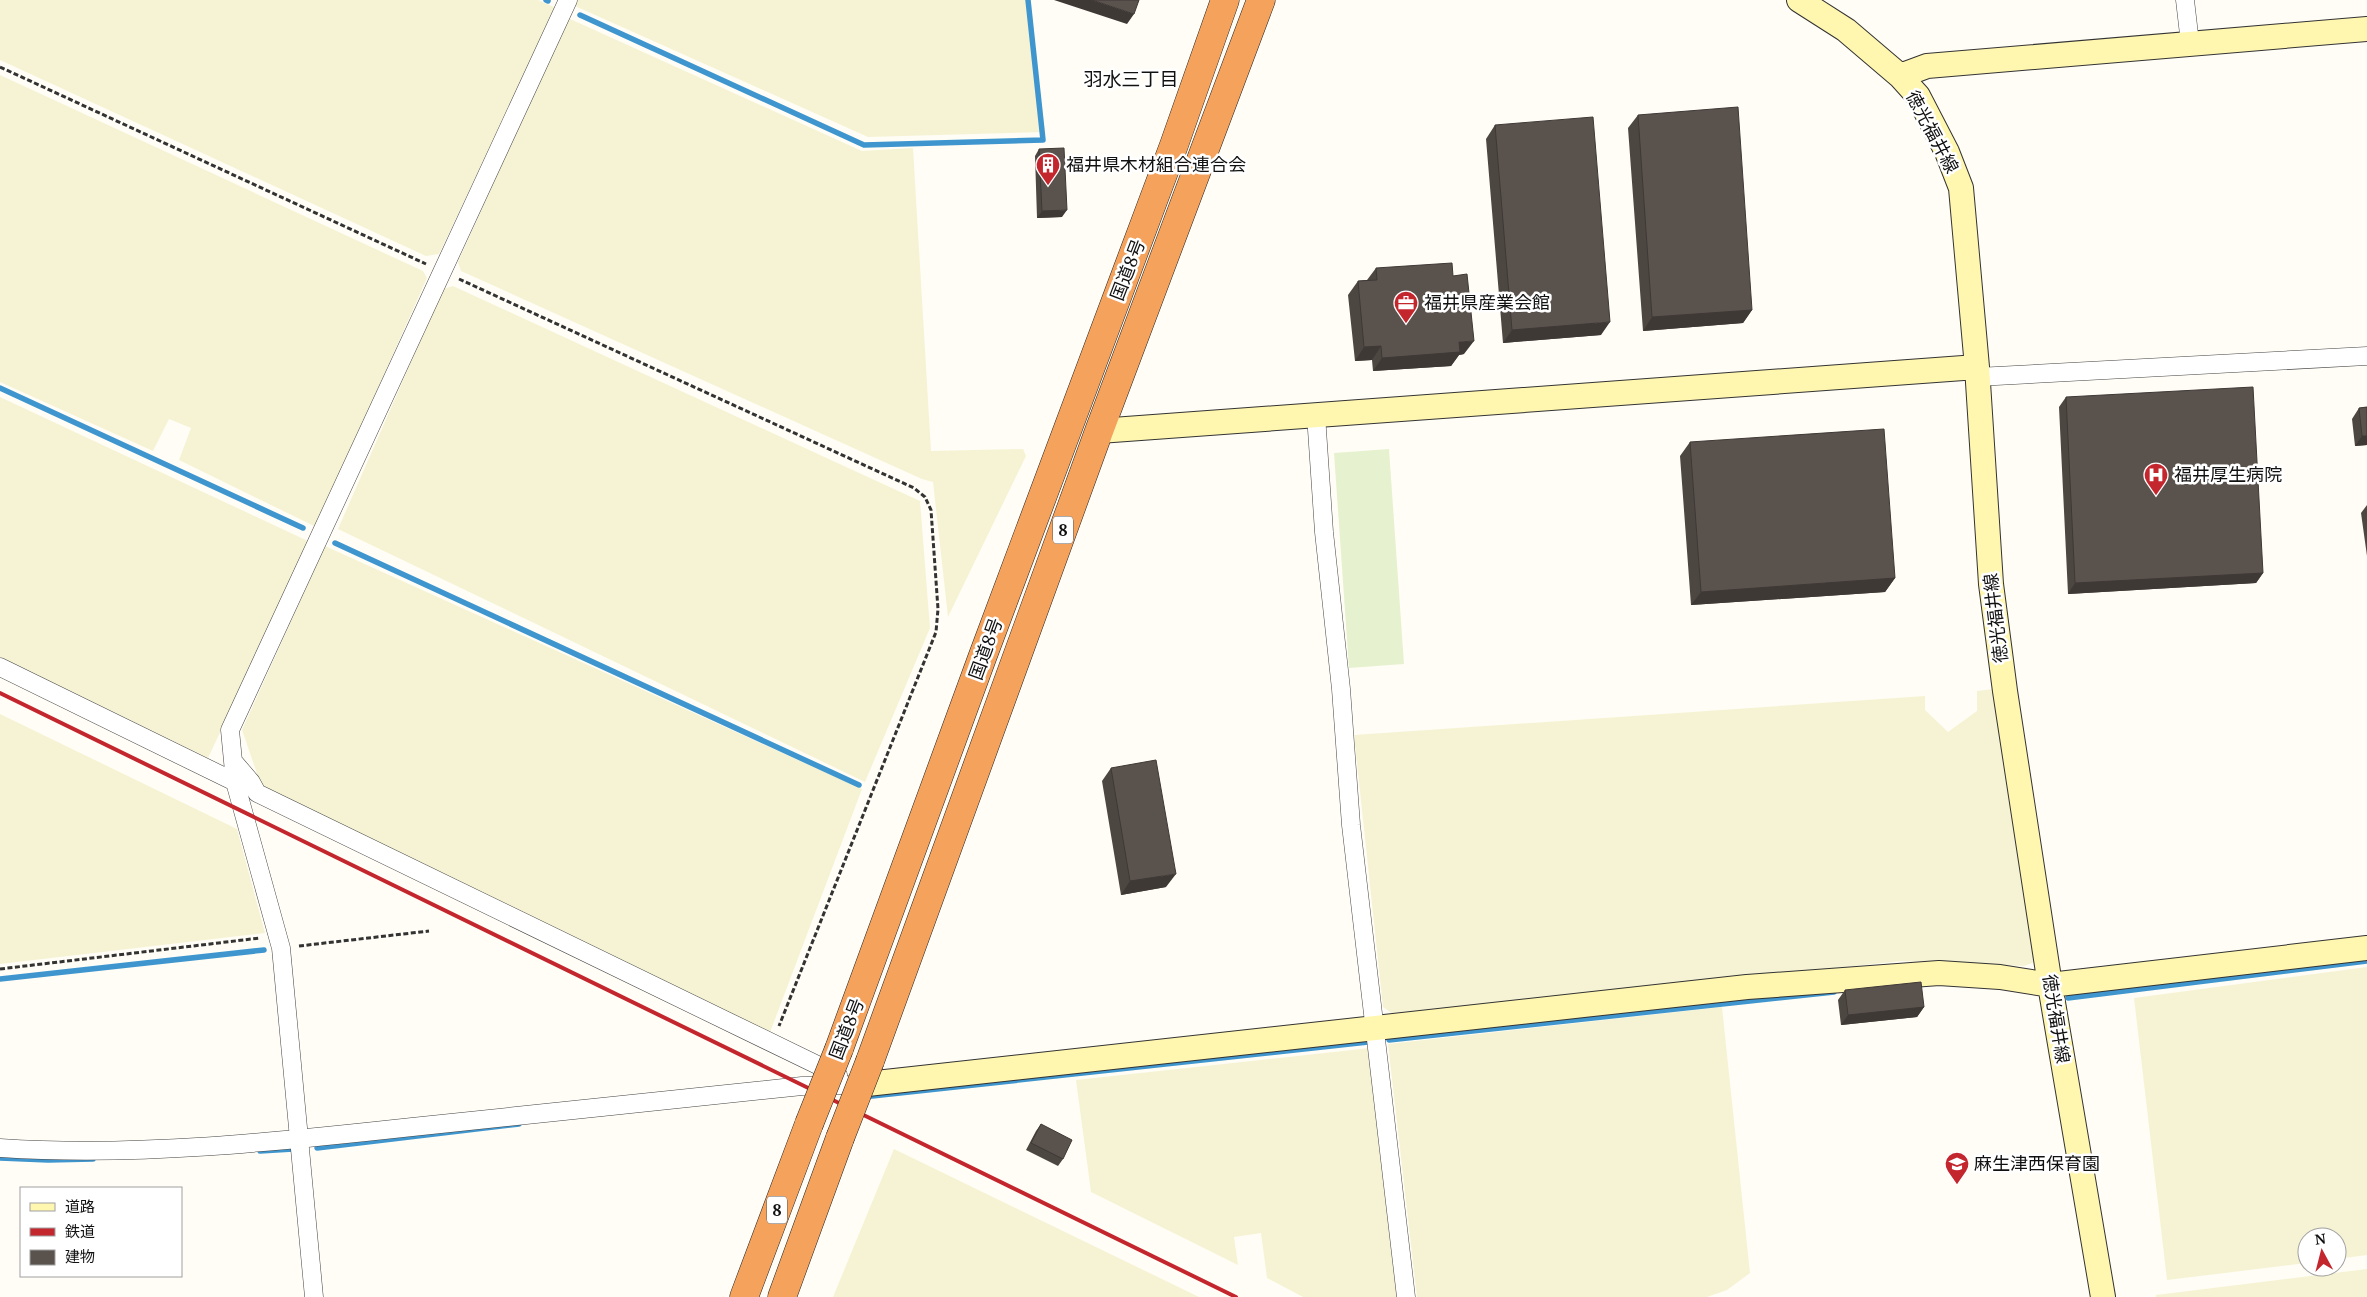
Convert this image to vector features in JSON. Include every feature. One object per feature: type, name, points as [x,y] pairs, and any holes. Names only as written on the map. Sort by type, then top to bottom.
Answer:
[{"type":"highway","name":"国道8号","points":[[744,1297],[809,1124],[840,1050],[982,658],[1174,146],[1225,0]]},
{"type":"highway","name":"国道8号","points":[[782,1297],[1100,431],[1261,0]]},
{"type":"street","points":[[314,1297],[301,1139],[279,942],[235,782],[230,730],[568,0]]},
{"type":"street","name":"徳光福井線","points":[[1799,0],[1846,30],[1900,76],[1918,96],[1947,152],[1961,188],[1977,372],[1992,593],[2050,985],[2103,1297]]},
{"type":"street","points":[[2185,0],[2190,43]]},
{"type":"street","points":[[1900,76],[1927,66],[2367,28]]},
{"type":"street","points":[[1100,431],[1977,372],[2367,356]]},
{"type":"street","points":[[1316,415],[1324,532],[1341,689],[1351,825],[1406,1297]]},
{"type":"street","points":[[0,667],[235,782]]},
{"type":"street","points":[[233,761],[251,782],[257,793],[772,1043],[864,1073]]},
{"type":"street","points":[[0,1148],[46,1151],[154,1149],[301,1139],[802,1086],[864,1073],[1374,1028],[1747,987],[1938,974],[2000,977],[2050,985],[2367,948]]},
{"type":"path","points":[[0,66],[914,488],[925,497],[931,510],[938,609],[936,632],[772,1043]]},
{"type":"path","points":[[0,969],[279,942],[429,931]]},
{"type":"shaded area","points":[[0,0],[538,0],[556,8],[439,254],[426,256],[0,60]]},
{"type":"shaded area","points":[[577,0],[1028,0],[1045,132],[868,137],[575,6]]},
{"type":"shaded area","points":[[568,18],[862,151],[913,148],[931,451],[1023,449],[1026,456],[948,617],[933,482],[922,479],[461,271],[458,262]]},
{"type":"shaded area","points":[[0,75],[423,271],[427,278],[316,527],[179,460],[191,428],[169,419],[153,451],[0,382]]},
{"type":"shaded area","points":[[453,286],[920,501],[930,628],[865,782],[338,529],[443,289]]},
{"type":"shaded area","points":[[0,397],[310,542],[208,758],[0,657]]},
{"type":"shaded area","points":[[325,546],[862,789],[769,1035],[261,785],[242,730]]},
{"type":"shaded area","points":[[1994,689],[2035,962],[2024,966],[1902,961],[1393,1014],[1383,1007],[1354,735],[1925,696],[1925,710],[1948,732],[1977,711],[1977,691]]},
{"type":"shaded area","points":[[0,714],[237,829],[265,933],[0,964]]},
{"type":"shaded area","points":[[2367,967],[2367,1255],[2347,1258],[2347,1227],[2297,1227],[2297,1264],[2167,1280],[2134,998]]},
{"type":"shaded area","points":[[1722,1007],[1750,1273],[1727,1290],[1707,1297],[1417,1297],[1388,1044]]},
{"type":"shaded area","points":[[1370,1048],[1399,1297],[1303,1297],[1267,1278],[1261,1233],[1234,1237],[1238,1265],[1091,1192],[1076,1080]]},
{"type":"shaded area","points":[[894,1149],[1199,1297],[833,1297]]},
{"type":"shaded area","points":[[2367,1269],[2367,1297],[2156,1297],[2156,1295],[2302,1277],[2347,1277],[2347,1271]]},
{"type":"green space","points":[[1389,449],[1404,664],[1349,668],[1334,453]]},
{"type":"building","points":[[1092,0],[1139,0],[1134,14]]},
{"type":"building","points":[[1738,107],[1752,310],[1652,317],[1638,115]]},
{"type":"building","points":[[1593,117],[1610,322],[1512,330],[1495,125]]},
{"type":"building","name":"福井県木材組合連合会","points":[[1064,148],[1067,210],[1042,211],[1039,149]]},
{"type":"building","name":"福井県産業会館","points":[[1452,263],[1453,276],[1467,274],[1474,341],[1459,342],[1460,352],[1382,358],[1381,346],[1364,347],[1358,281],[1377,280],[1376,268]]},
{"type":"building","name":"福井厚生病院","points":[[2253,387],[2263,573],[2075,583],[2066,397]]},
{"type":"building","points":[[2367,407],[2367,436],[2362,436],[2359,408]]},
{"type":"building","points":[[1884,429],[1895,578],[1701,592],[1690,442]]},
{"type":"building","points":[[1156,760],[1176,874],[1130,881],[1111,768]]},
{"type":"building","points":[[1921,982],[1924,1007],[1848,1015],[1845,990]]},
{"type":"building","points":[[1041,1124],[1072,1140],[1063,1159],[1031,1143]]},
{"type":"waterway","points":[[580,15],[864,145],[1043,140],[1028,0]]},
{"type":"waterway","points":[[0,388],[303,528]]},
{"type":"waterway","points":[[335,543],[859,785]]},
{"type":"waterway","points":[[0,979],[264,950]]},
{"type":"waterway","points":[[2068,998],[2367,961]]},
{"type":"waterway","points":[[1389,1040],[1834,992]]},
{"type":"waterway","points":[[863,1097],[1368,1042]]},
{"type":"waterway","points":[[317,1148],[519,1124]]},
{"type":"waterway","points":[[260,1151],[293,1149]]},
{"type":"waterway","points":[[0,1158],[93,1159]]},
{"type":"railway","points":[[0,693],[1236,1297]]},
{"type":"place","name":"福井県木材組合連合会","points":[[1048,186]]},
{"type":"place","name":"福井県産業会館","points":[[1406,324]]},
{"type":"place","name":"福井厚生病院","points":[[2156,496]]},
{"type":"place","name":"麻生津西保育園","points":[[1957,1185]]},
{"type":"district","name":"羽水三丁目","points":[[1131,79]]}]
